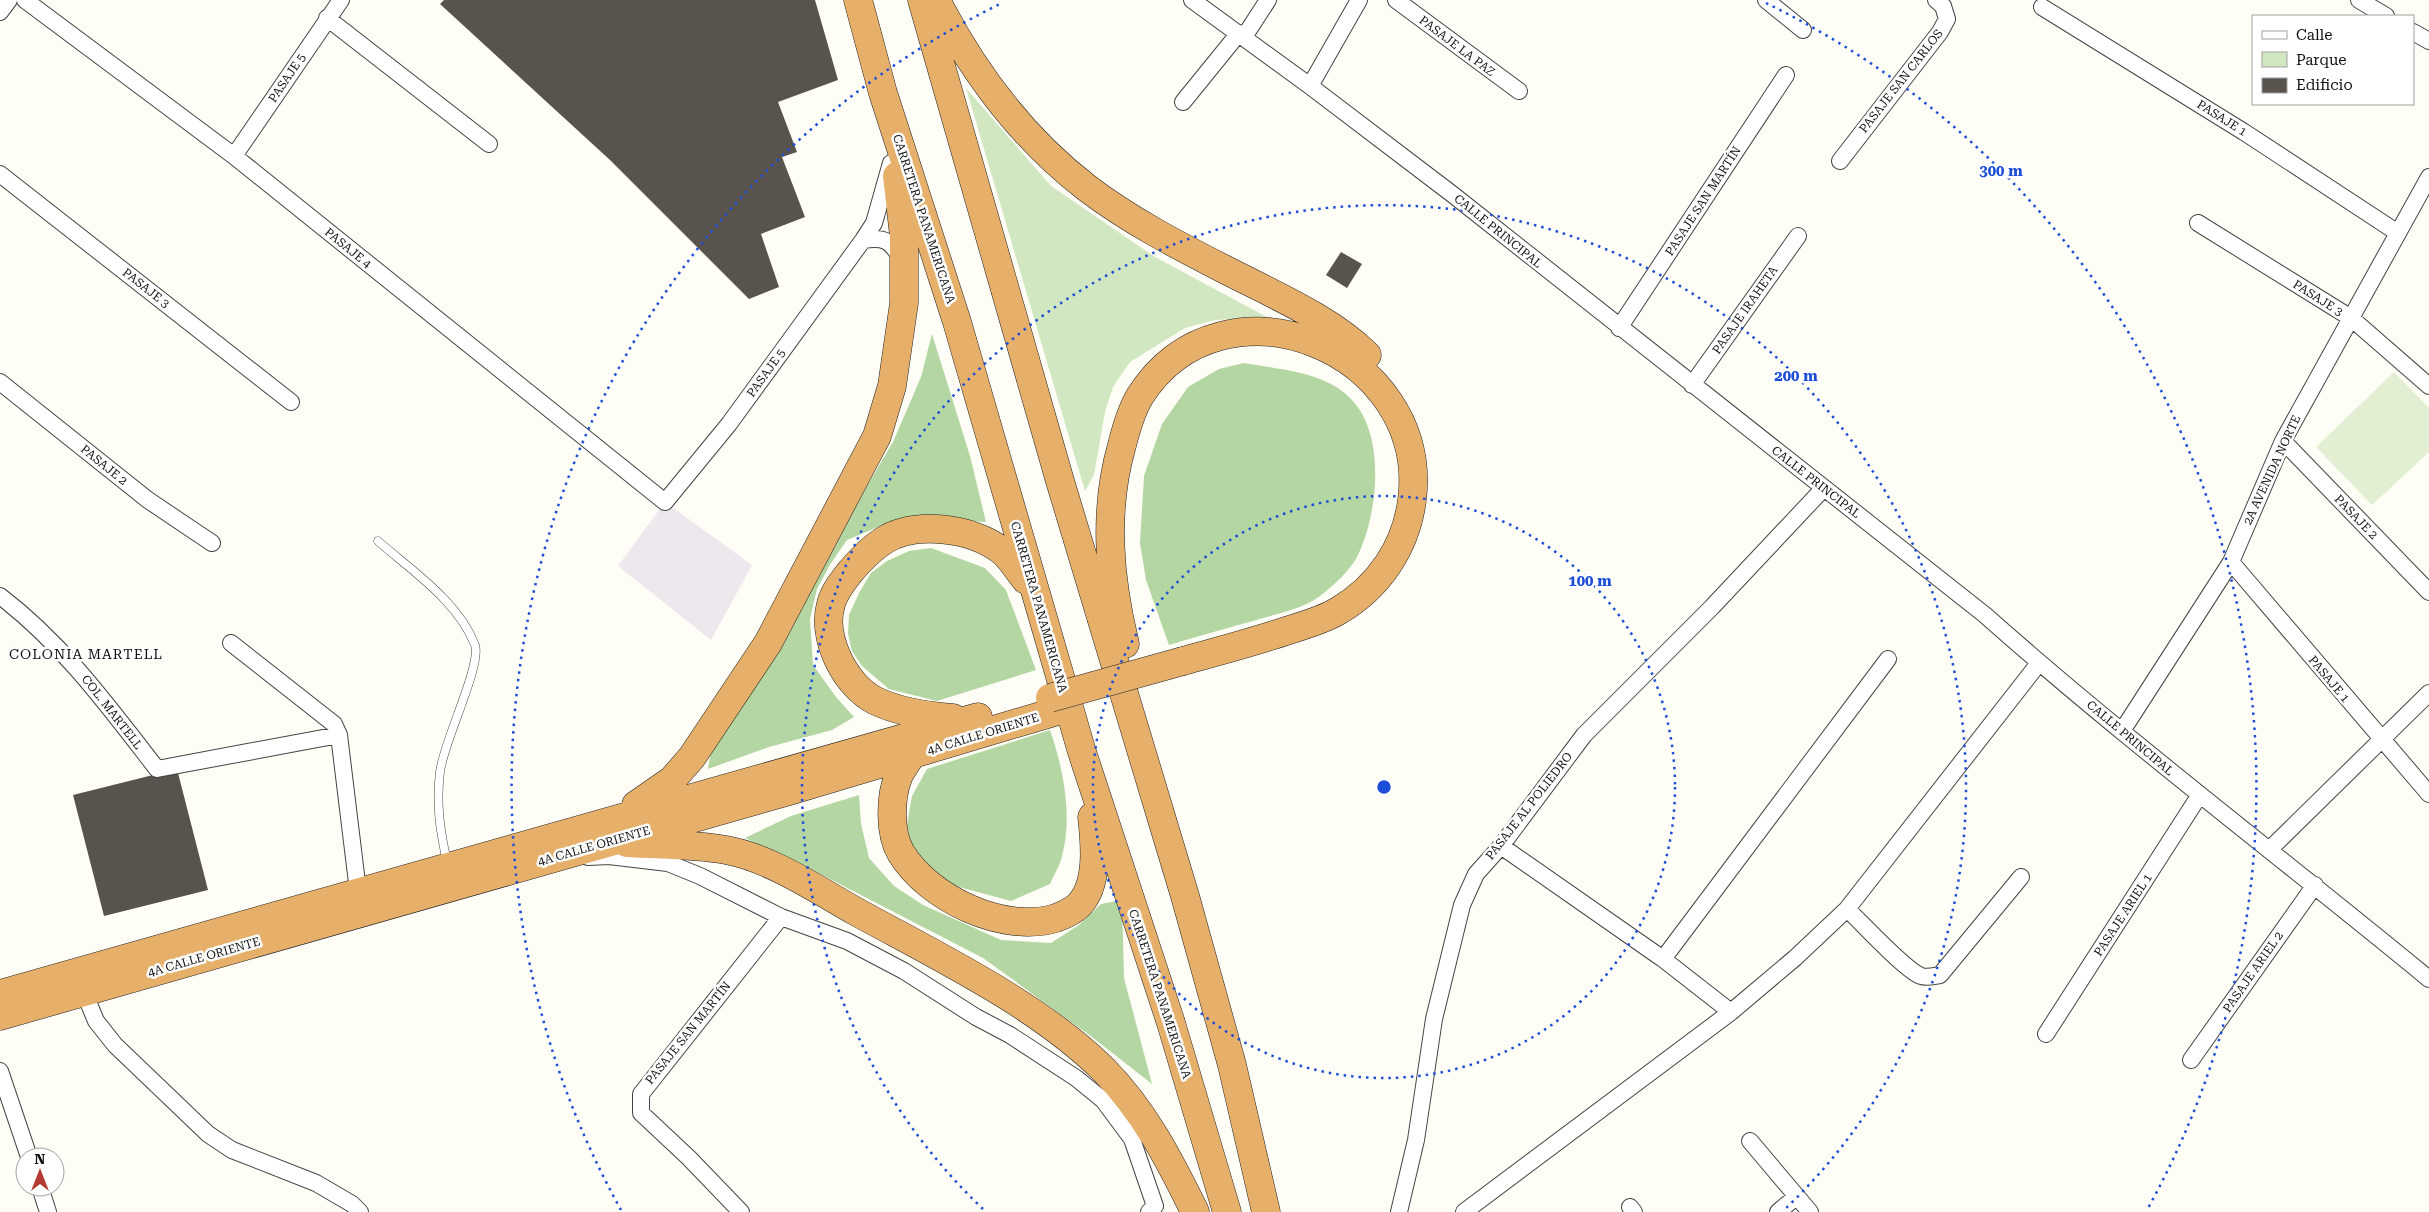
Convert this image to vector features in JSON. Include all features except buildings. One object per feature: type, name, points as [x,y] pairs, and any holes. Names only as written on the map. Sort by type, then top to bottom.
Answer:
[{"type":"highway","name":"CARRETERA PANAMERICANA","points":[[858,0],[883,93],[957,322],[1082,752],[1171,1023],[1227,1212]]},
{"type":"highway","points":[[922,0],[1063,491],[1185,896],[1232,1065],[1266,1212]]},
{"type":"highway","points":[[936,0],[968,55],[1001,104],[1037,145],[1087,188],[1152,231],[1296,307],[1358,346],[1395,387],[1420,433],[1426,456],[1428,482],[1426,509],[1413,548],[1398,577],[1380,599],[1357,618],[1312,639],[1185,668]]},
{"type":"highway","points":[[603,833],[672,780],[692,757],[768,642],[882,424],[889,399],[900,339],[904,303],[901,204],[883,93]]},
{"type":"highway","points":[[1185,668],[1337,612],[1366,591],[1388,567],[1399,547],[1411,510],[1414,481],[1410,454],[1396,415],[1384,395],[1356,366],[1311,340],[1288,334],[1250,330],[1212,339],[1184,353],[1160,372],[1140,397],[1127,425],[1110,494],[1110,567],[1120,626],[1185,896]]},
{"type":"highway","points":[[967,719],[918,714],[874,700],[853,682],[836,658],[830,633],[831,604],[842,582],[856,564],[884,540],[896,535],[928,528],[976,536],[1002,551],[1029,584],[1056,666]]},
{"type":"highway","name":"4A CALLE ORIENTE","points":[[0,994],[448,866],[603,833],[911,756],[1052,705],[1185,668]]},
{"type":"highway","name":"4A CALLE ORIENTE","points":[[0,1016],[556,857],[603,833],[967,719],[1052,705]]},
{"type":"highway","points":[[911,756],[899,776],[894,794],[895,833],[900,852],[911,867],[944,895],[984,914],[1026,923],[1065,915],[1079,905],[1088,889],[1094,853],[1093,826],[1082,752]]},
{"type":"highway","points":[[603,833],[726,850],[763,862],[912,940],[1013,1001],[1082,1049],[1125,1094],[1153,1132],[1195,1212]]},
{"type":"street","points":[[0,12],[9,0]]},
{"type":"street","name":"PASAJE 4","points":[[25,0],[234,156],[666,502]]},
{"type":"street","name":"PASAJE 5","points":[[234,156],[341,0]]},
{"type":"street","name":"CALLE PRINCIPAL","points":[[1192,0],[1242,35],[1452,194],[1619,328],[1985,614],[2039,663],[2199,796],[2315,885],[2429,979]]},
{"type":"street","points":[[1183,102],[1242,35],[1268,0]]},
{"type":"street","points":[[1310,86],[1360,0]]},
{"type":"street","name":"PASAJE LA PAZ","points":[[1396,0],[1519,91]]},
{"type":"street","points":[[1766,0],[1803,30]]},
{"type":"street","name":"PASAJE SAN CARLOS","points":[[1840,161],[1940,32],[1947,19],[1943,6],[1936,0]]},
{"type":"street","points":[[2359,0],[2384,15]]},
{"type":"street","name":"PASAJE 1","points":[[2042,7],[2244,132],[2398,233]]},
{"type":"street","points":[[327,18],[489,144]]},
{"type":"street","points":[[2414,33],[2429,42]]},
{"type":"street","name":"PASAJE SAN MARTÍN","points":[[1619,328],[1786,75]]},
{"type":"street","name":"PASAJE 5","points":[[666,502],[729,424],[863,240],[874,223],[882,191],[894,157]]},
{"type":"street","name":"PASAJE 3","points":[[0,174],[291,402]]},
{"type":"street","name":"2A AVENIDA NORTE","points":[[2122,731],[2231,562],[2283,441],[2398,233],[2428,183]]},
{"type":"street","name":"PASAJE 3","points":[[2198,223],[2351,318],[2429,386]]},
{"type":"street","name":"PASAJE IRAHETA","points":[[1692,385],[1798,236]]},
{"type":"street","points":[[863,240],[876,238],[890,242],[904,262]]},
{"type":"street","name":"PASAJE 2","points":[[0,382],[148,500],[212,543]]},
{"type":"street","name":"PASAJE 2","points":[[2283,441],[2429,592]]},
{"type":"street","name":"PASAJE AL POLIEDRO","points":[[1399,1212],[1416,1140],[1434,1019],[1462,905],[1476,874],[1501,846],[1584,735],[1712,607],[1824,488]]},
{"type":"street","name":"PASAJE 1","points":[[2231,562],[2429,794]]},
{"type":"street","name":"COL. MARTELL","points":[[0,596],[31,620],[70,659],[157,769],[339,736]]},
{"type":"street","points":[[231,642],[334,724],[339,736],[358,891]]},
{"type":"street","points":[[1662,959],[1888,659]]},
{"type":"street","points":[[1464,1212],[1731,1012],[1795,958],[1848,909],[2039,663]]},
{"type":"street","points":[[2269,850],[2429,693]]},
{"type":"street","name":"PASAJE ARIEL 1","points":[[2046,1034],[2199,796]]},
{"type":"street","points":[[1501,846],[1662,959],[1731,1012]]},
{"type":"street","points":[[556,857],[610,856],[668,862],[781,917],[847,941],[904,971],[976,1017],[1038,1052],[1103,1100],[1132,1139],[1153,1210]]},
{"type":"street","points":[[1848,909],[1920,976],[1930,977],[1940,974],[2021,877]]},
{"type":"street","name":"PASAJE ARIEL 2","points":[[2191,1060],[2315,885]]},
{"type":"street","name":"PASAJE SAN MARTÍN","points":[[741,1212],[689,1158],[641,1113],[641,1094],[781,917]]},
{"type":"street","points":[[84,992],[96,1021],[115,1045],[208,1134],[232,1150],[316,1183],[352,1204],[360,1212]]},
{"type":"street","points":[[0,1071],[26,1147]]},
{"type":"street","points":[[1750,1140],[1810,1212]]},
{"type":"street","points":[[1778,1212],[1796,1196]]},
{"type":"street","points":[[43,1197],[48,1212]]},
{"type":"lane","points":[[378,540],[458,614],[476,647],[475,668],[462,698],[440,770],[438,817],[448,866]]},
{"type":"shaded area","points":[[665,502],[752,565],[711,640],[618,566]]},
{"type":"green space","points":[[966,88],[1051,186],[1155,257],[1267,317],[1215,320],[1185,328],[1130,362],[1113,387],[1105,412],[1094,475],[1085,491]]},
{"type":"green space","points":[[932,334],[970,456],[986,522],[922,518],[883,525],[847,540],[831,563],[817,589],[810,619],[813,665],[836,697],[854,717],[832,730],[769,747],[708,769],[711,750],[893,442],[921,377]]},
{"type":"green space","points":[[1244,363],[1316,377],[1341,390],[1352,400],[1363,415],[1370,433],[1375,475],[1374,497],[1365,538],[1355,561],[1346,572],[1320,596],[1306,604],[1169,645],[1146,580],[1140,543],[1144,476],[1162,424],[1188,387],[1219,369]]},
{"type":"green space","points":[[2394,372],[2429,408],[2429,452],[2372,505],[2316,447]]},
{"type":"green space","points":[[931,548],[985,568],[1006,590],[1036,670],[937,701],[889,689],[862,666],[852,651],[848,634],[849,615],[859,593],[871,573],[887,561],[909,551]]},
{"type":"green space","points":[[1050,730],[1059,760],[1065,792],[1067,825],[1061,859],[1050,884],[1011,901],[944,883],[910,845],[907,825],[912,796],[927,769]]},
{"type":"green space","points":[[859,795],[861,824],[869,858],[894,886],[923,905],[1001,940],[1051,943],[1079,925],[1101,904],[1122,900],[1124,978],[1152,1084],[1092,1037],[983,958],[795,861],[745,838],[791,816]]},
{"type":"district","name":"COLONIA MARTELL","points":[[86,654]]}]
